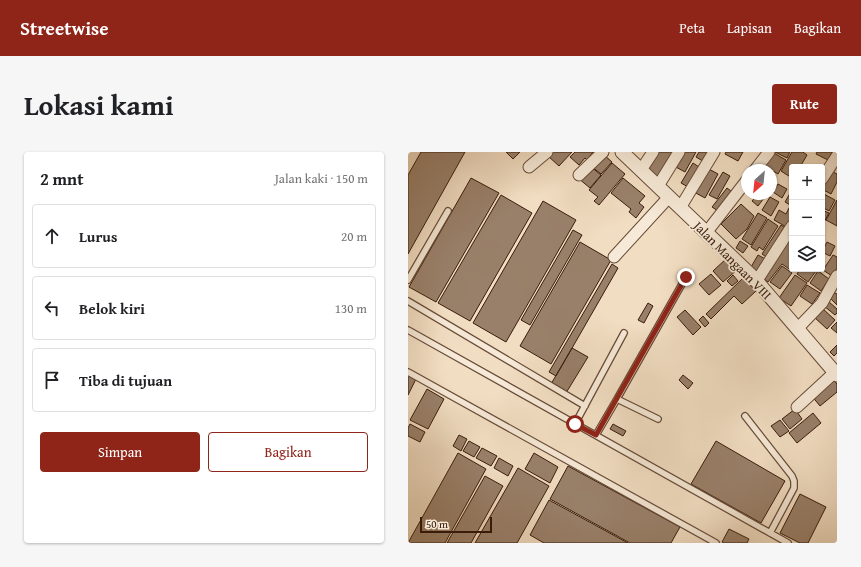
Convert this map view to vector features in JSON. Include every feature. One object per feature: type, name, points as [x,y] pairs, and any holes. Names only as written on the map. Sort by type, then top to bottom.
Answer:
[{"type":"street","points":[[529,167],[546,152]]},
{"type":"street","points":[[579,174],[603,152]]},
{"type":"street","name":"Jalan Mangaan VIII","points":[[622,152],[756,282],[798,328],[836,374]]},
{"type":"street","points":[[641,170],[653,152]]},
{"type":"street","points":[[658,186],[679,152]]},
{"type":"street","points":[[680,208],[714,152]]},
{"type":"street","points":[[760,164],[769,152]]},
{"type":"street","points":[[825,174],[837,156]]},
{"type":"street","points":[[706,233],[741,188]]},
{"type":"street","points":[[614,257],[669,197]]},
{"type":"street","points":[[756,282],[789,231]]},
{"type":"street","points":[[798,328],[822,303],[837,276]]},
{"type":"street","points":[[797,407],[836,374]]},
{"type":"lane","points":[[408,280],[448,211]]},
{"type":"lane","points":[[596,435],[686,277]]},
{"type":"lane","points":[[408,301],[585,406]]},
{"type":"lane","points":[[408,330],[788,543]]},
{"type":"lane","points":[[575,424],[624,333]]},
{"type":"lane","points":[[408,372],[716,543]]},
{"type":"lane","points":[[617,399],[658,419]]},
{"type":"lane","points":[[744,416],[792,476],[794,481],[794,488],[770,533]]},
{"type":"building","points":[[421,152],[465,152],[408,254],[408,175]]},
{"type":"building","points":[[506,152],[520,152],[513,159]]},
{"type":"building","points":[[552,152],[572,152],[559,166],[548,156]]},
{"type":"building","points":[[575,152],[593,152],[587,160],[585,158],[579,165],[570,157]]},
{"type":"building","points":[[654,152],[677,152],[659,178],[644,168]]},
{"type":"building","points":[[682,152],[696,152],[685,172],[674,166]]},
{"type":"building","points":[[699,152],[713,152],[706,163],[696,157]]},
{"type":"building","points":[[726,152],[743,152],[738,161],[725,154]]},
{"type":"building","points":[[772,152],[786,160],[778,174],[777,164],[764,164]]},
{"type":"building","points":[[775,152],[790,152],[787,158]]},
{"type":"building","points":[[792,152],[803,152],[807,155],[802,164],[789,164],[789,176],[781,171]]},
{"type":"building","points":[[817,152],[832,152],[828,160],[816,154]]},
{"type":"building","points":[[603,154],[612,162],[601,174],[591,166]]},
{"type":"building","points":[[612,163],[625,174],[599,205],[594,201],[598,197],[589,190]]},
{"type":"building","points":[[693,163],[702,169],[690,188],[681,183]]},
{"type":"building","points":[[589,165],[601,175],[590,188],[578,178]]},
{"type":"building","points":[[707,168],[718,174],[705,198],[694,192]]},
{"type":"building","points":[[831,171],[837,174],[837,182],[831,194],[825,191],[825,182]]},
{"type":"building","points":[[723,172],[730,176],[717,199],[709,195]]},
{"type":"building","points":[[471,178],[499,193],[436,302],[409,287]]},
{"type":"building","points":[[623,178],[645,196],[639,203],[644,207],[636,218],[629,212],[631,209],[611,193]]},
{"type":"building","points":[[778,184],[787,189],[782,198],[777,195]]},
{"type":"building","points":[[727,188],[735,194],[721,213],[712,207]]},
{"type":"building","points":[[501,195],[532,213],[470,321],[438,303]]},
{"type":"building","points":[[789,195],[789,204],[785,202]]},
{"type":"building","points":[[825,195],[835,200],[829,211],[825,209]]},
{"type":"building","points":[[753,200],[762,200],[758,206],[752,201]]},
{"type":"building","points":[[768,200],[775,200],[779,202],[771,216],[762,210]]},
{"type":"building","points":[[837,200],[837,226],[826,220]]},
{"type":"building","points":[[543,201],[576,220],[506,342],[473,323]]},
{"type":"building","points":[[741,204],[754,216],[747,229],[736,239],[721,224]]},
{"type":"building","points":[[789,208],[789,228],[774,220],[779,210],[786,214]]},
{"type":"building","points":[[825,211],[829,213],[825,220]]},
{"type":"building","points":[[758,213],[767,218],[751,245],[742,239]]},
{"type":"building","points":[[768,219],[778,226],[763,250],[759,247],[757,251],[751,247]]},
{"type":"building","points":[[781,225],[788,230],[769,259],[762,254]]},
{"type":"building","points":[[573,230],[582,235],[530,325],[521,320]]},
{"type":"building","points":[[789,240],[789,269],[782,264],[768,282],[761,277]]},
{"type":"building","points":[[740,241],[748,246],[743,253],[736,248]]},
{"type":"building","points":[[580,242],[611,260],[551,364],[520,346]]},
{"type":"building","points":[[827,242],[835,246],[830,256],[825,254],[825,246]]},
{"type":"building","points":[[758,255],[769,261],[766,266],[761,263],[757,271],[751,267]]},
{"type":"building","points":[[833,255],[837,257],[837,268],[832,276],[825,271],[825,267]]},
{"type":"building","points":[[727,258],[737,270],[723,282],[713,271]]},
{"type":"building","points":[[612,264],[618,268],[556,376],[549,372]]},
{"type":"building","points":[[782,266],[792,273],[780,289],[770,282]]},
{"type":"building","points":[[798,272],[815,272],[808,282],[797,274]]},
{"type":"building","points":[[817,272],[829,279],[821,291],[810,283]]},
{"type":"building","points":[[711,274],[721,285],[709,295],[699,284]]},
{"type":"building","points":[[733,275],[738,281],[732,286],[727,281]]},
{"type":"building","points":[[795,275],[807,283],[791,306],[779,298]]},
{"type":"building","points":[[743,278],[756,291],[742,304],[734,296],[711,319],[706,314]]},
{"type":"building","points":[[807,285],[820,293],[812,304],[800,296]]},
{"type":"building","points":[[835,293],[837,294],[837,305],[830,298]]},
{"type":"building","points":[[828,301],[837,309],[837,313],[835,315],[824,306]]},
{"type":"building","points":[[648,303],[653,306],[644,323],[638,320]]},
{"type":"building","points":[[822,308],[835,320],[827,329],[814,317]]},
{"type":"building","points":[[685,310],[701,327],[693,335],[677,317]]},
{"type":"building","points":[[703,316],[709,323],[705,327],[699,320]]},
{"type":"building","points":[[837,322],[837,333],[831,328]]},
{"type":"building","points":[[837,345],[837,353],[834,356],[830,352]]},
{"type":"building","points":[[572,348],[588,357],[566,393],[551,384]]},
{"type":"building","points":[[408,375],[416,379],[408,395]]},
{"type":"building","points":[[683,375],[693,383],[688,389],[679,380]]},
{"type":"building","points":[[832,378],[837,384],[837,392],[820,406],[811,395]]},
{"type":"building","points":[[427,389],[444,399],[428,429],[410,420]]},
{"type":"building","points":[[795,409],[802,419],[790,429],[782,419]]},
{"type":"building","points":[[813,413],[821,423],[797,443],[789,433]]},
{"type":"building","points":[[780,420],[789,431],[780,437],[771,426]]},
{"type":"building","points":[[410,424],[425,432],[420,442],[408,436],[408,428]]},
{"type":"building","points":[[613,424],[626,431],[623,436],[610,429]]},
{"type":"building","points":[[459,435],[467,439],[461,451],[453,446]]},
{"type":"building","points":[[469,441],[480,447],[474,457],[463,451]]},
{"type":"building","points":[[716,441],[785,481],[761,523],[691,484]]},
{"type":"building","points":[[482,448],[497,456],[491,466],[476,458]]},
{"type":"building","points":[[458,453],[486,469],[445,543],[408,543]]},
{"type":"building","points":[[534,453],[558,467],[550,483],[525,469]]},
{"type":"building","points":[[499,458],[513,466],[508,476],[494,468]]},
{"type":"building","points":[[568,466],[680,527],[671,543],[630,543],[550,499]]},
{"type":"building","points":[[518,468],[549,486],[517,543],[475,543]]},
{"type":"building","points":[[485,476],[503,486],[471,543],[447,543]]},
{"type":"building","points":[[800,494],[826,507],[808,543],[800,543],[780,533]]},
{"type":"building","points":[[549,500],[628,543],[544,543],[530,535]]},
{"type":"building","points":[[729,529],[749,539],[747,543],[722,542]]},
{"type":"route","points":[[575,424],[596,435],[686,277]]}]
